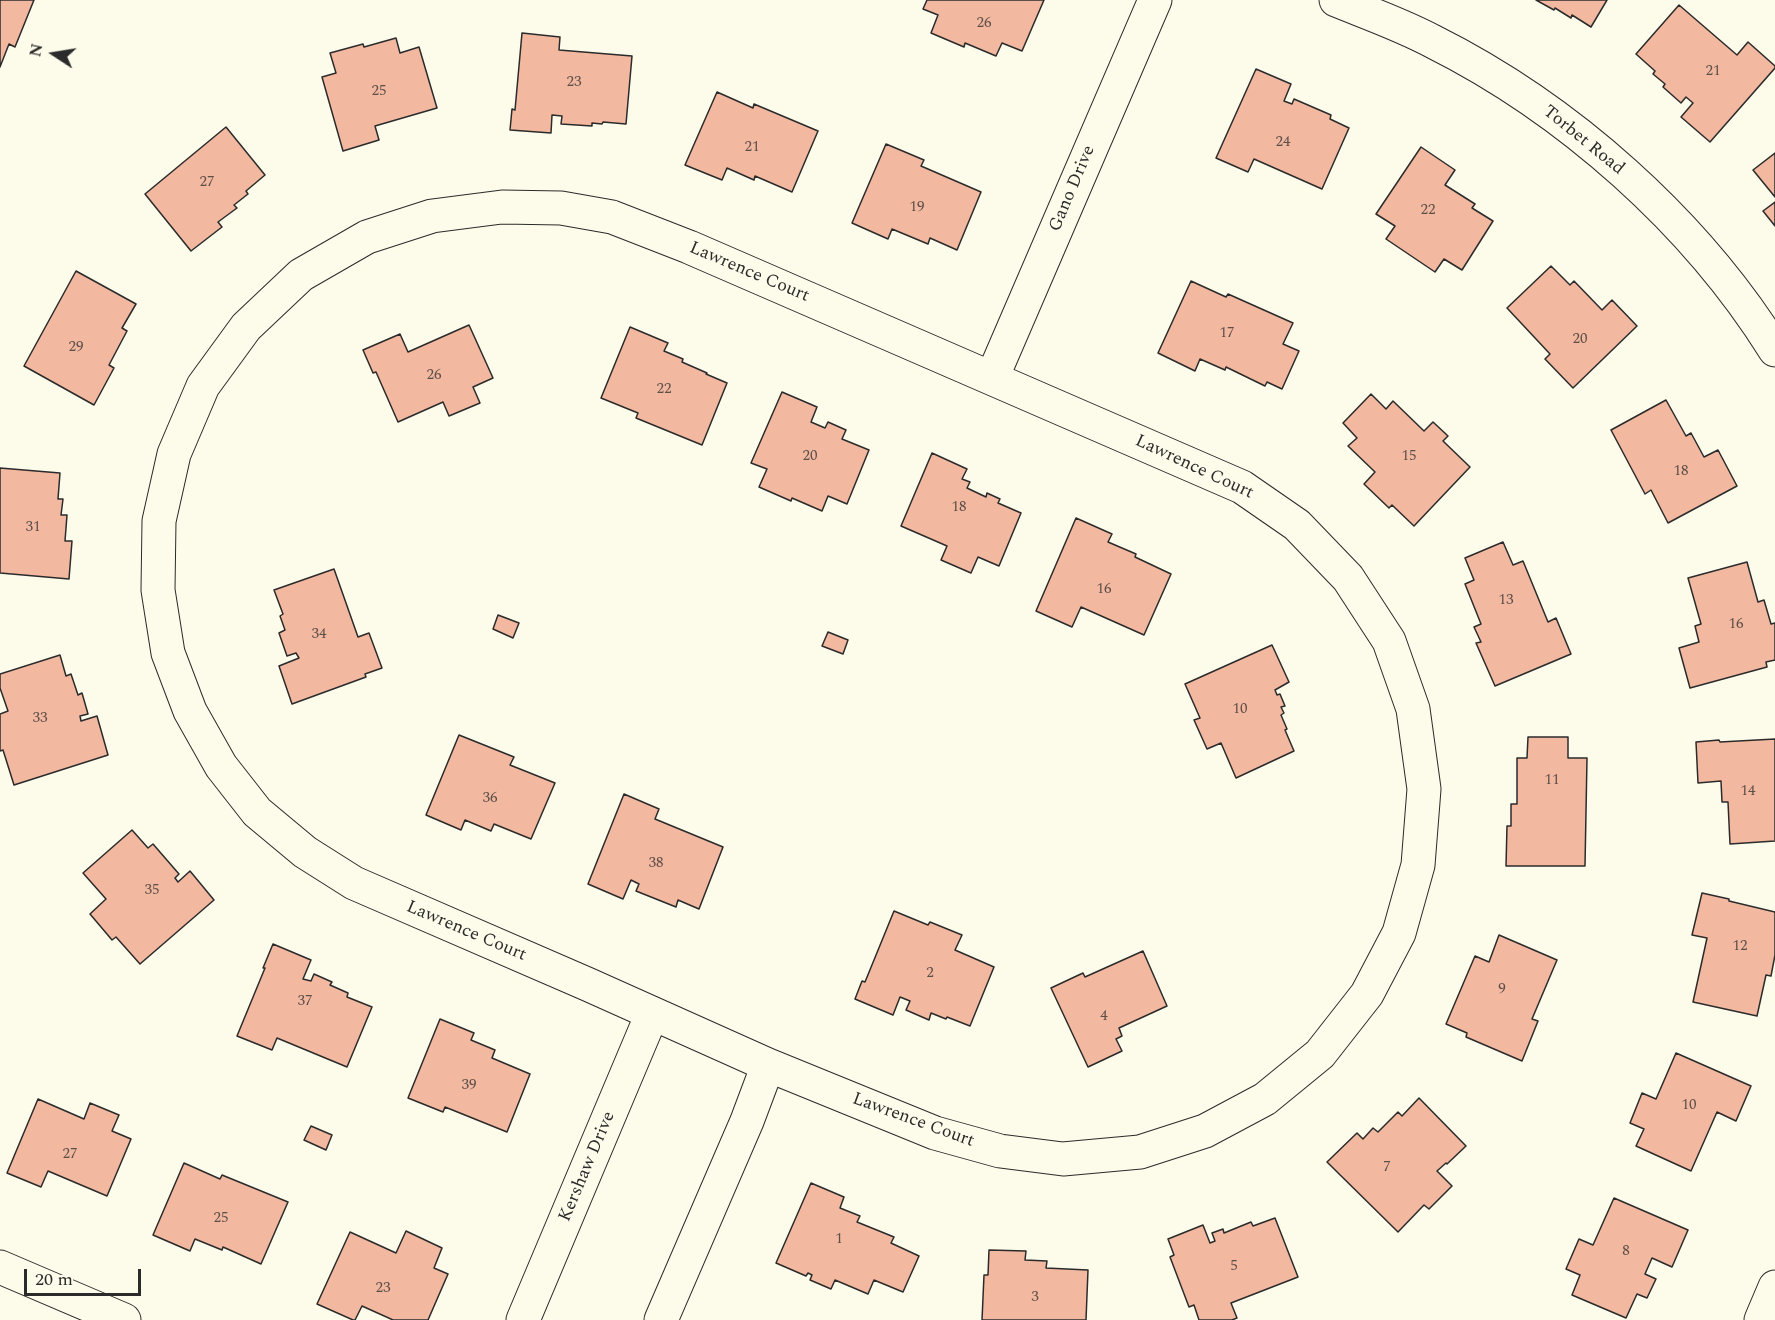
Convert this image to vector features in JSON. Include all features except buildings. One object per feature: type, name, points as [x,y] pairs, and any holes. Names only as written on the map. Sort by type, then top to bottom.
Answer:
[{"type":"street","name":"Gano Drive","points":[[992,378],[1155,0]]},
{"type":"street","name":"Torbet Road","points":[[1336,0],[1432,40],[1491,74],[1548,111],[1606,157],[1660,206],[1713,263],[1756,319],[1775,350]]},
{"type":"street","name":"Lawrence Court","points":[[502,207],[561,208],[612,217],[689,247],[992,378],[1242,487],[1297,525],[1348,579],[1389,641],[1413,709],[1424,789],[1418,865],[1400,933],[1367,994],[1320,1054],[1265,1099],[1205,1131],[1140,1152],[1063,1159],[1000,1151],[934,1133],[768,1065],[354,883],[305,852],[257,812],[221,766],[190,711],[168,653],[158,590],[159,521],[174,454],[203,386],[246,327],[301,275],[367,237],[432,216],[502,207]]},
{"type":"street","name":"Kershaw Drive","points":[[523,1320],[652,1014]]},
{"type":"street","points":[[661,1320],[747,1121],[768,1065]]},
{"type":"street","points":[[0,1267],[124,1320]]},
{"type":"street","points":[[1761,1320],[1775,1287]]}]
